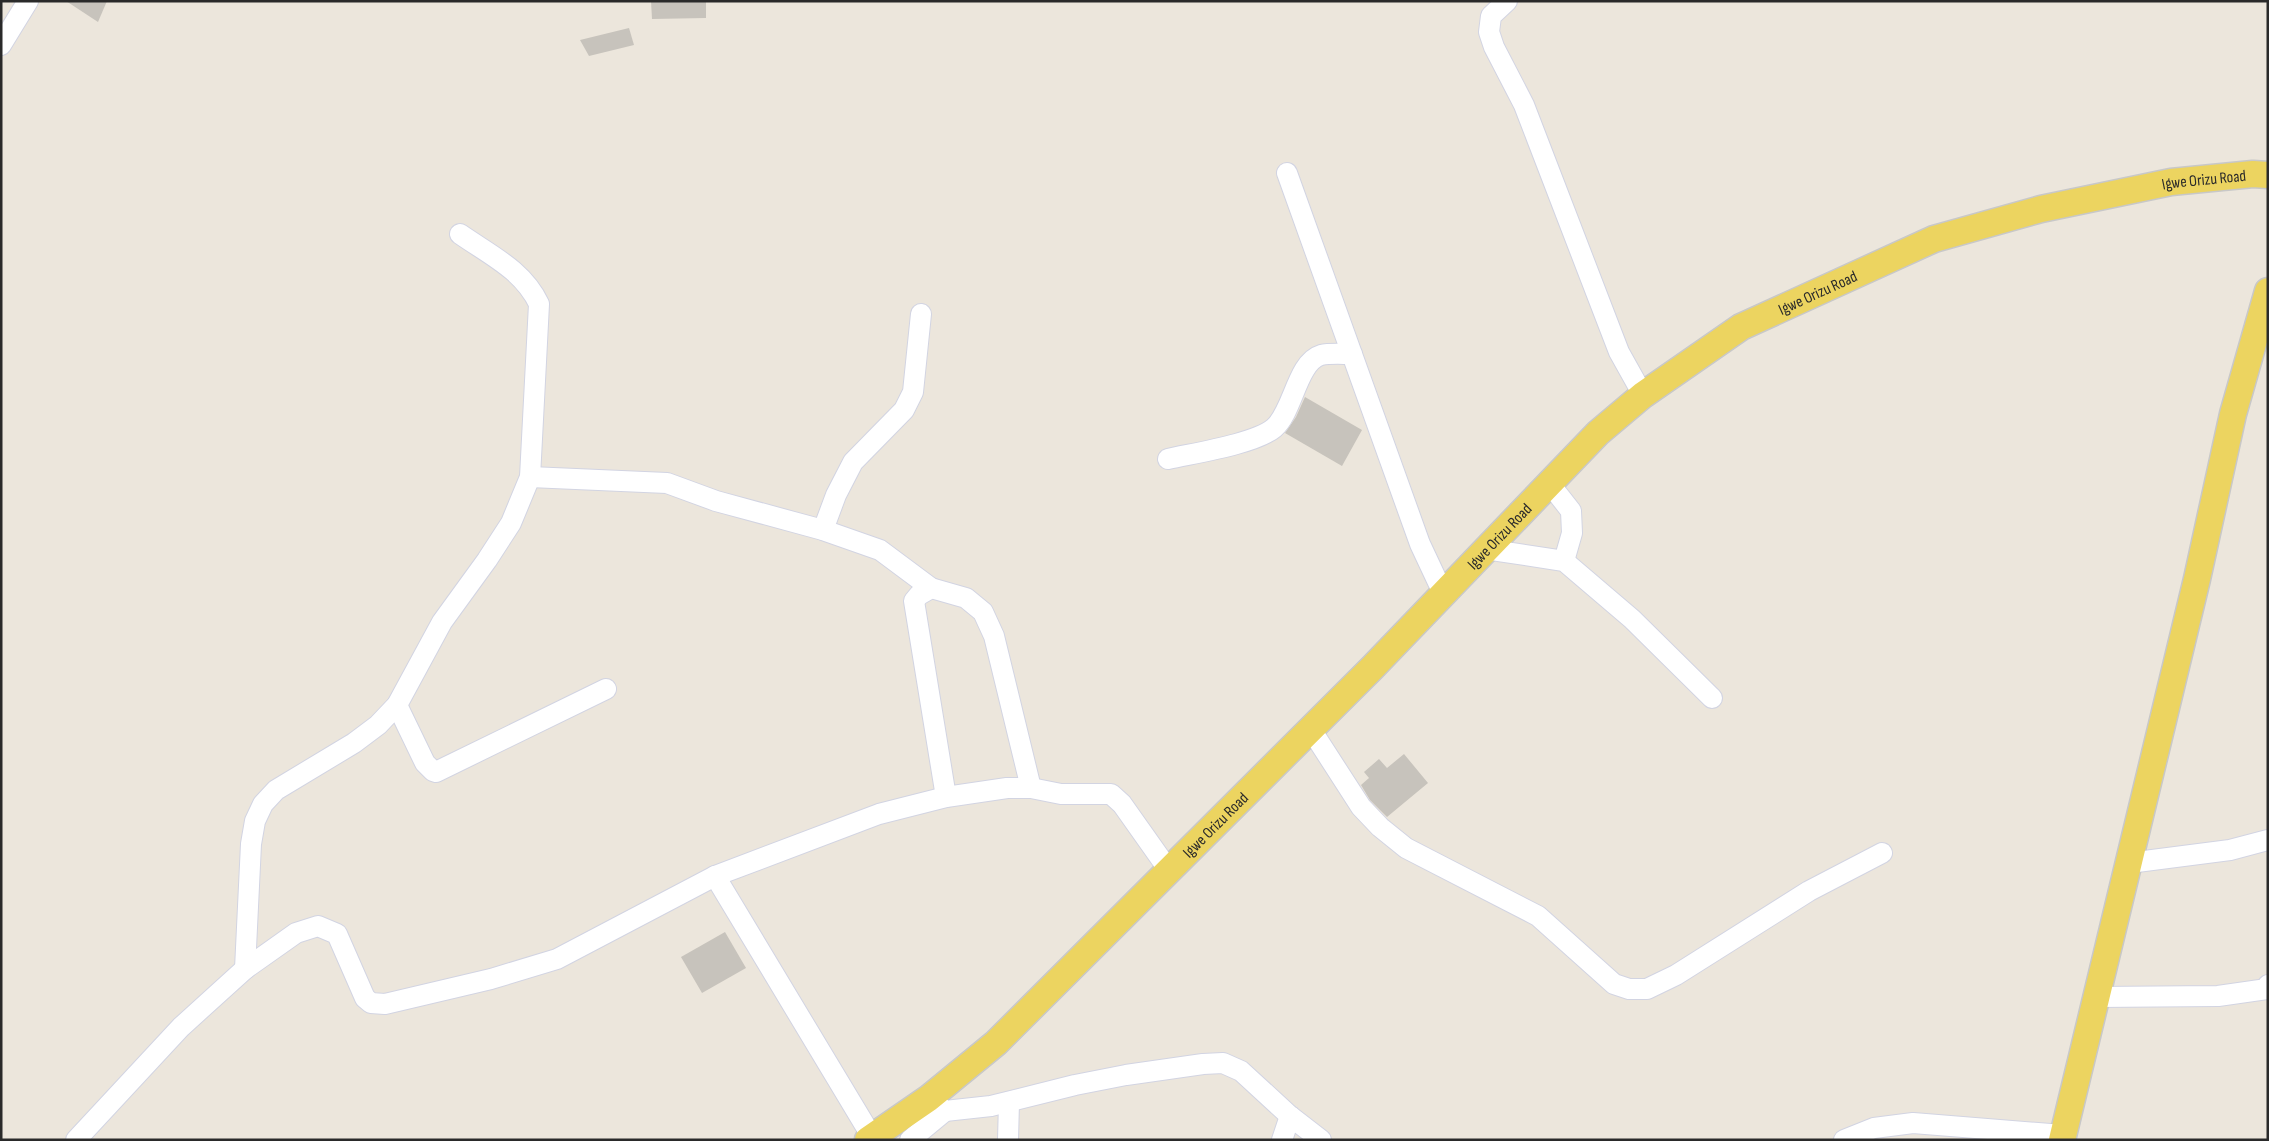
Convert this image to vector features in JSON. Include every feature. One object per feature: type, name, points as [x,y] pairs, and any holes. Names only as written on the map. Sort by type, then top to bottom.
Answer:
[{"type":"main road","name":"Igwe Orizu Road","points":[[870,1138],[905,1133],[937,1104],[1443,593],[1598,433],[1643,395],[1741,328],[1808,295],[1934,240],[2041,209],[2171,182],[2268,174]]},
{"type":"main road","points":[[2063,1137],[2197,579],[2232,414],[2268,291]]},
{"type":"street","points":[[1,45],[28,1]]},
{"type":"street","points":[[1507,1],[1492,16],[1490,32],[1494,47],[1524,105],[1620,352],[1643,395]]},
{"type":"street","points":[[1287,173],[1420,544],[1443,593]]},
{"type":"street","points":[[246,969],[251,844],[255,821],[263,804],[276,790],[354,743],[378,726],[397,705],[442,622],[511,524],[530,477],[539,304],[532,290],[522,277],[460,234]]},
{"type":"street","points":[[823,530],[836,495],[853,462],[904,410],[913,392],[921,314]]},
{"type":"street","points":[[1168,460],[1241,442],[1265,434],[1275,427],[1312,360],[1321,355],[1352,354]]},
{"type":"street","points":[[530,477],[667,482],[716,501],[823,530],[880,550],[931,588],[966,598],[983,612],[994,636],[1031,788]]},
{"type":"street","points":[[1549,483],[1571,511],[1572,533],[1564,561]]},
{"type":"street","points":[[1485,549],[1564,561],[1632,619],[1712,698]]},
{"type":"street","points":[[931,588],[919,595],[914,601],[946,797]]},
{"type":"street","points":[[397,705],[425,762],[436,772],[606,689]]},
{"type":"street","points":[[1310,728],[1361,807],[1380,827],[1406,848],[1538,916],[1614,984],[1629,989],[1647,989],[1676,975],[1810,891],[1882,853]]},
{"type":"street","points":[[76,1140],[181,1027],[246,969],[296,933],[318,926],[337,934],[365,998],[371,1003],[384,1004],[491,979],[558,959],[714,876],[879,814],[946,797],[1006,788],[1031,788],[1061,794],[1111,794],[1122,804],[1168,869]]},
{"type":"street","points":[[2128,863],[2230,850],[2268,840]]},
{"type":"street","points":[[714,876],[870,1138]]},
{"type":"street","points":[[2096,997],[2218,996],[2267,989],[2268,985]]},
{"type":"street","points":[[937,1104],[991,1106],[1126,1075],[1223,1063],[1241,1071],[1290,1116],[1321,1140]]},
{"type":"street","points":[[1008,1102],[1008,1140]]},
{"type":"street","points":[[1282,1140],[1290,1116]]},
{"type":"street","points":[[1844,1140],[1874,1128],[1913,1122],[2063,1137]]},
{"type":"building","points":[[66,1],[107,1],[98,22]]},
{"type":"building","points":[[651,1],[706,1],[706,18],[652,19]]},
{"type":"building","points":[[629,28],[634,45],[589,56],[580,40]]},
{"type":"building","points":[[1305,397],[1362,430],[1342,466],[1285,433],[1296,417]]},
{"type":"building","points":[[1404,754],[1428,783],[1387,817],[1370,800],[1361,785],[1369,778],[1364,772],[1379,759],[1387,768]]},
{"type":"building","points":[[725,932],[746,968],[702,993],[681,957]]}]
